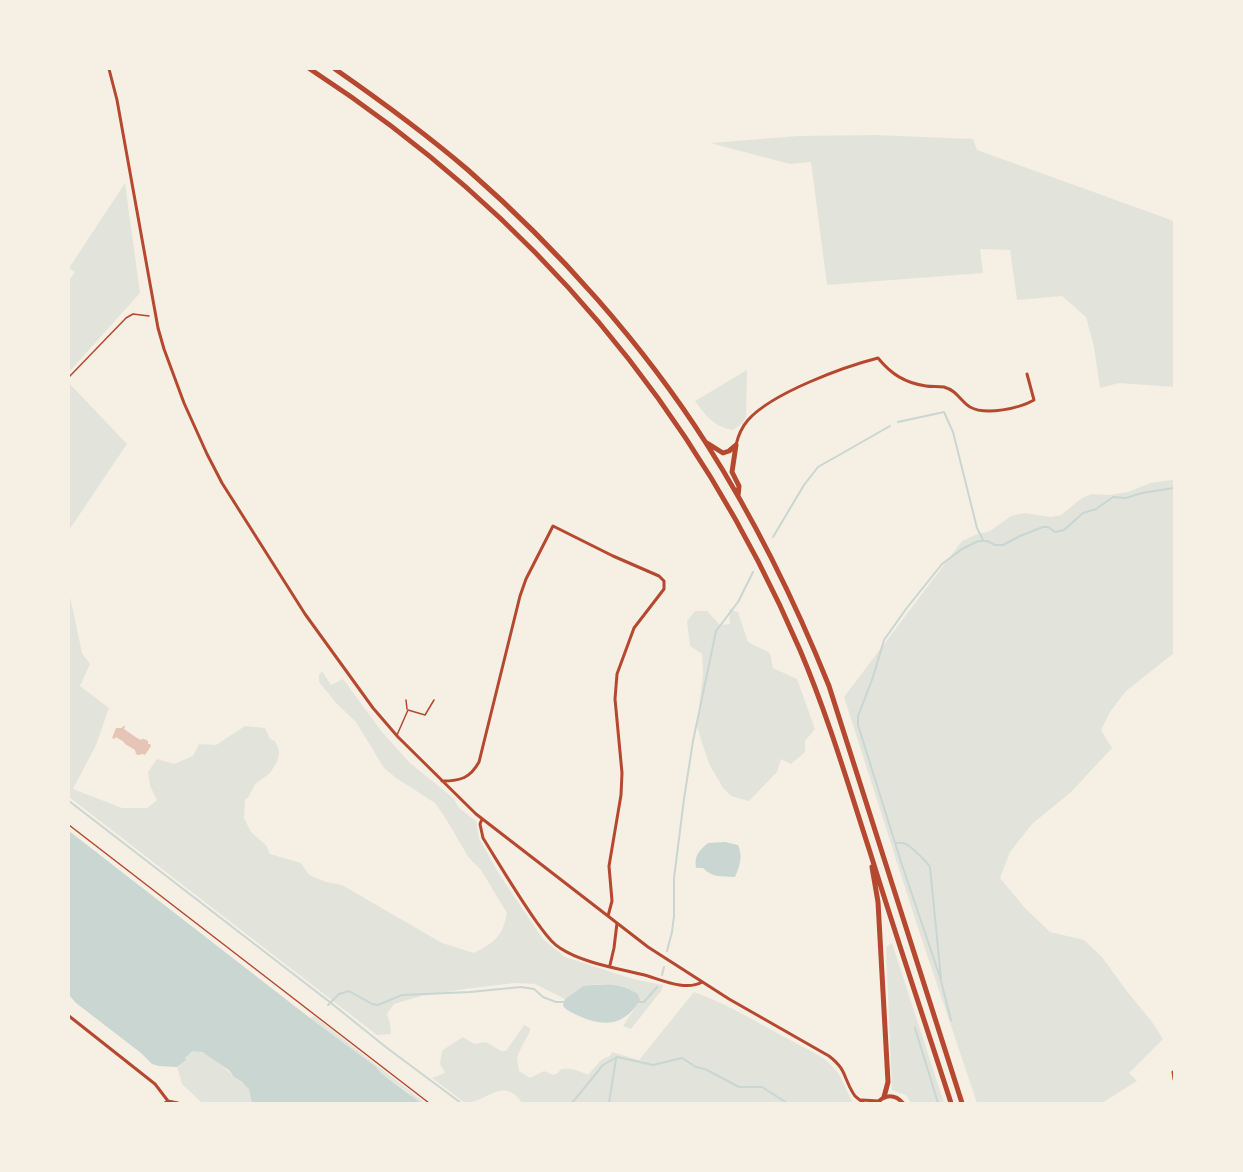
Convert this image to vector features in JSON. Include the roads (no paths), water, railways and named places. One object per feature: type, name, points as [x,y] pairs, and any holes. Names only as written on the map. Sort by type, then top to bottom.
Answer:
[{"type":"highway","points":[[310,69],[407,137],[455,177],[539,256],[592,314],[627,357],[668,412],[706,470],[741,529],[781,606],[818,694],[951,1103]]},
{"type":"highway","points":[[335,69],[380,100],[459,163],[511,209],[548,246],[622,328],[706,443],[765,545],[790,595],[829,686],[962,1103]]},
{"type":"highway","points":[[706,443],[723,453],[736,445]]},
{"type":"highway","points":[[736,445],[732,472],[739,486],[738,496]]},
{"type":"highway","points":[[871,857],[878,902],[888,1082],[884,1097]]},
{"type":"street","points":[[110,69],[158,328],[184,403],[222,483],[305,614],[373,708],[396,735],[482,819],[648,947],[702,982],[836,1061],[843,1070],[855,1096],[877,1102],[884,1097],[895,1097],[903,1103]]},
{"type":"street","points":[[736,445],[738,437],[749,420],[767,404],[796,388],[878,358],[889,371],[901,379],[924,386],[943,387],[957,394],[970,407],[990,411],[1016,408],[1034,399],[1028,374]]},
{"type":"street","points":[[442,781],[465,778],[474,771],[479,762],[520,596],[526,579],[553,526],[659,576],[664,581],[664,589],[634,628],[617,674],[615,699],[622,773],[621,795],[609,866],[612,901],[608,916]]},
{"type":"street","points":[[482,819],[480,824],[483,838],[532,915],[559,948],[609,966],[686,986],[702,982]]},
{"type":"street","points":[[609,966],[617,923]]},
{"type":"street","points":[[69,1016],[155,1084],[166,1102],[178,1103]]},
{"type":"street","points":[[1173,1072],[1174,1079]]},
{"type":"street","points":[[860,1099],[863,1103]]},
{"type":"lane","points":[[69,377],[126,318],[133,314],[148,316]]},
{"type":"lane","points":[[396,735],[408,710],[406,700]]},
{"type":"lane","points":[[408,710],[425,715],[434,700]]},
{"type":"waterway","points":[[898,422],[944,412],[953,432],[977,528],[983,540]]},
{"type":"waterway","points":[[773,537],[804,485],[818,467],[890,426]]},
{"type":"waterway","points":[[951,1020],[940,977],[858,725],[858,716],[884,640],[942,564],[962,549],[978,541],[1003,545],[1043,527],[1048,527],[1055,532],[1064,530],[1083,513],[1096,509],[1113,497],[1126,498],[1174,488]]},
{"type":"waterway","points":[[667,951],[674,916],[674,878],[684,799],[693,741],[716,631],[738,602],[753,572]]},
{"type":"waterway","points":[[69,801],[461,1103]]},
{"type":"waterway","points":[[895,843],[909,846],[930,867],[941,978]]},
{"type":"waterway","points":[[662,975],[664,967]]},
{"type":"waterway","points":[[328,1005],[339,994],[349,991],[378,1005],[402,995],[521,987],[534,989],[543,997],[556,1002],[565,1002]]},
{"type":"waterway","points":[[637,1002],[644,1002],[657,987]]},
{"type":"waterway","points":[[915,1028],[938,1103]]},
{"type":"waterway","points":[[572,1103],[603,1065],[617,1057],[653,1065],[682,1058],[739,1087],[762,1087],[787,1103]]},
{"type":"waterway","points":[[609,1103],[616,1059]]}]
